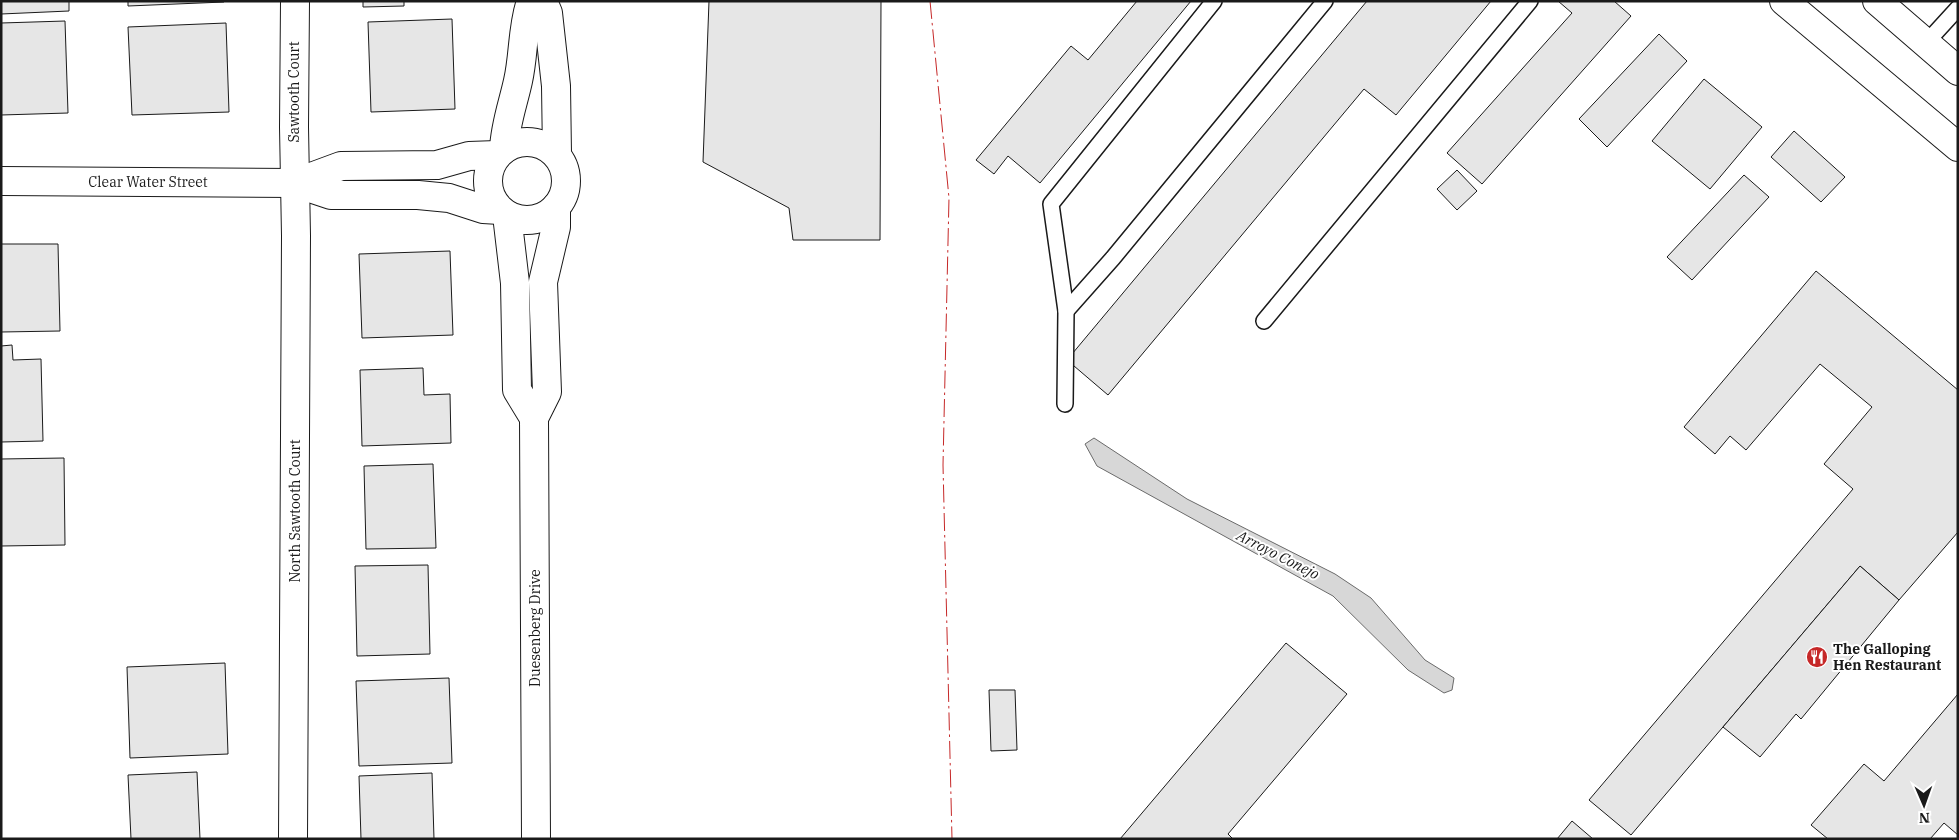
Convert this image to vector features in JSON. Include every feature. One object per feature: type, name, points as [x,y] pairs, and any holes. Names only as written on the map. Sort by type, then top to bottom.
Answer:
[{"type":"street","name":"Sawtooth Court","points":[[295,1],[295,182]]},
{"type":"street","points":[[531,1],[526,17],[521,66],[500,152],[491,166],[488,189],[493,201],[504,212],[520,220],[533,220],[546,215],[556,207]]},
{"type":"street","name":"Duesenberg Drive","points":[[536,839],[534,418],[547,392],[543,282],[556,227],[556,207],[563,198],[567,178],[562,161],[557,154],[556,86],[548,13],[543,1]]},
{"type":"street","points":[[1784,1],[1958,147]]},
{"type":"street","points":[[1877,1],[1958,71]]},
{"type":"street","points":[[500,152],[514,143],[525,141],[537,142],[557,154]]},
{"type":"street","name":"Clear Water Street","points":[[1,181],[295,182],[341,166],[437,165],[469,156],[500,152]]},
{"type":"street","name":"Clear Water Street","points":[[295,182],[330,195],[418,195],[449,198],[483,209],[504,212]]},
{"type":"street","name":"North Sawtooth Court","points":[[294,839],[295,182]]},
{"type":"street","points":[[504,212],[515,283],[517,390],[534,418]]},
{"type":"lane","points":[[1065,404],[1066,311],[1051,204],[1214,1]]},
{"type":"lane","points":[[1066,311],[1113,258],[1325,1]]},
{"type":"lane","points":[[1264,322],[1530,1]]},
{"type":"lane","points":[[1926,43],[1958,8]]},
{"type":"water","name":"Arroyo Conejo","points":[[1094,438],[1187,499],[1335,574],[1371,598],[1425,660],[1454,678],[1452,690],[1444,693],[1408,670],[1333,596],[1097,466],[1085,444]]},
{"type":"building","points":[[1,1],[69,1],[69,11],[1,14]]},
{"type":"building","points":[[128,1],[224,1],[224,2],[128,6]]},
{"type":"building","points":[[363,1],[404,1],[404,6],[363,7]]},
{"type":"building","points":[[709,1],[881,1],[880,240],[793,240],[789,208],[703,162]]},
{"type":"building","points":[[1137,1],[1191,1],[1040,183],[1008,156],[994,174],[976,160],[1071,46],[1088,60]]},
{"type":"building","points":[[1367,1],[1491,1],[1396,115],[1364,89],[1108,395],[1067,360]]},
{"type":"building","points":[[1558,1],[1614,1],[1631,16],[1482,184],[1447,153],[1572,13]]},
{"type":"building","points":[[452,19],[455,109],[371,112],[368,22]]},
{"type":"building","points":[[65,21],[68,113],[1,115],[1,23]]},
{"type":"building","points":[[226,23],[229,112],[132,115],[128,27]]},
{"type":"building","points":[[1659,34],[1687,61],[1607,147],[1579,119]]},
{"type":"building","points":[[1704,79],[1762,127],[1710,189],[1652,141]]},
{"type":"building","points":[[1794,131],[1845,177],[1821,202],[1771,157]]},
{"type":"building","points":[[1457,170],[1477,191],[1457,210],[1437,189]]},
{"type":"building","points":[[1744,175],[1769,197],[1692,280],[1667,257]]},
{"type":"building","points":[[1,244],[58,244],[60,331],[1,332]]},
{"type":"building","points":[[450,251],[453,335],[362,338],[359,254]]},
{"type":"building","points":[[1816,271],[1958,390],[1958,532],[1899,600],[1860,566],[1631,835],[1589,800],[1853,489],[1824,464],[1872,407],[1820,364],[1746,450],[1730,436],[1715,454],[1684,427]]},
{"type":"building","points":[[12,345],[13,360],[41,359],[43,441],[1,442],[1,346]]},
{"type":"building","points":[[423,368],[424,395],[450,394],[451,443],[362,446],[360,370]]},
{"type":"building","points":[[64,458],[65,545],[1,546],[1,459]]},
{"type":"building","points":[[433,464],[436,548],[366,549],[364,466]]},
{"type":"building","points":[[428,565],[430,654],[357,656],[355,566]]},
{"type":"building","name":"The Galloping Hen Restaurant","points":[[1860,566],[1899,600],[1801,719],[1796,714],[1760,757],[1723,727]]},
{"type":"building","points":[[1286,643],[1347,694],[1228,834],[1233,839],[1120,839]]},
{"type":"building","points":[[225,663],[228,754],[130,758],[127,667]]},
{"type":"building","points":[[449,678],[452,763],[359,766],[356,681]]},
{"type":"building","points":[[989,690],[1015,690],[1017,750],[991,751]]},
{"type":"building","points":[[1958,694],[1958,835],[1944,823],[1930,839],[1828,839],[1811,825],[1864,764],[1884,781]]},
{"type":"building","points":[[197,772],[200,839],[131,839],[128,775]]},
{"type":"building","points":[[432,773],[434,839],[361,839],[359,776]]},
{"type":"building","points":[[1572,821],[1593,839],[1557,839]]},
{"type":"power","points":[[930,1],[949,198],[943,465],[952,839]]},
{"type":"place","name":"The Galloping Hen Restaurant","points":[[1817,657]]}]
